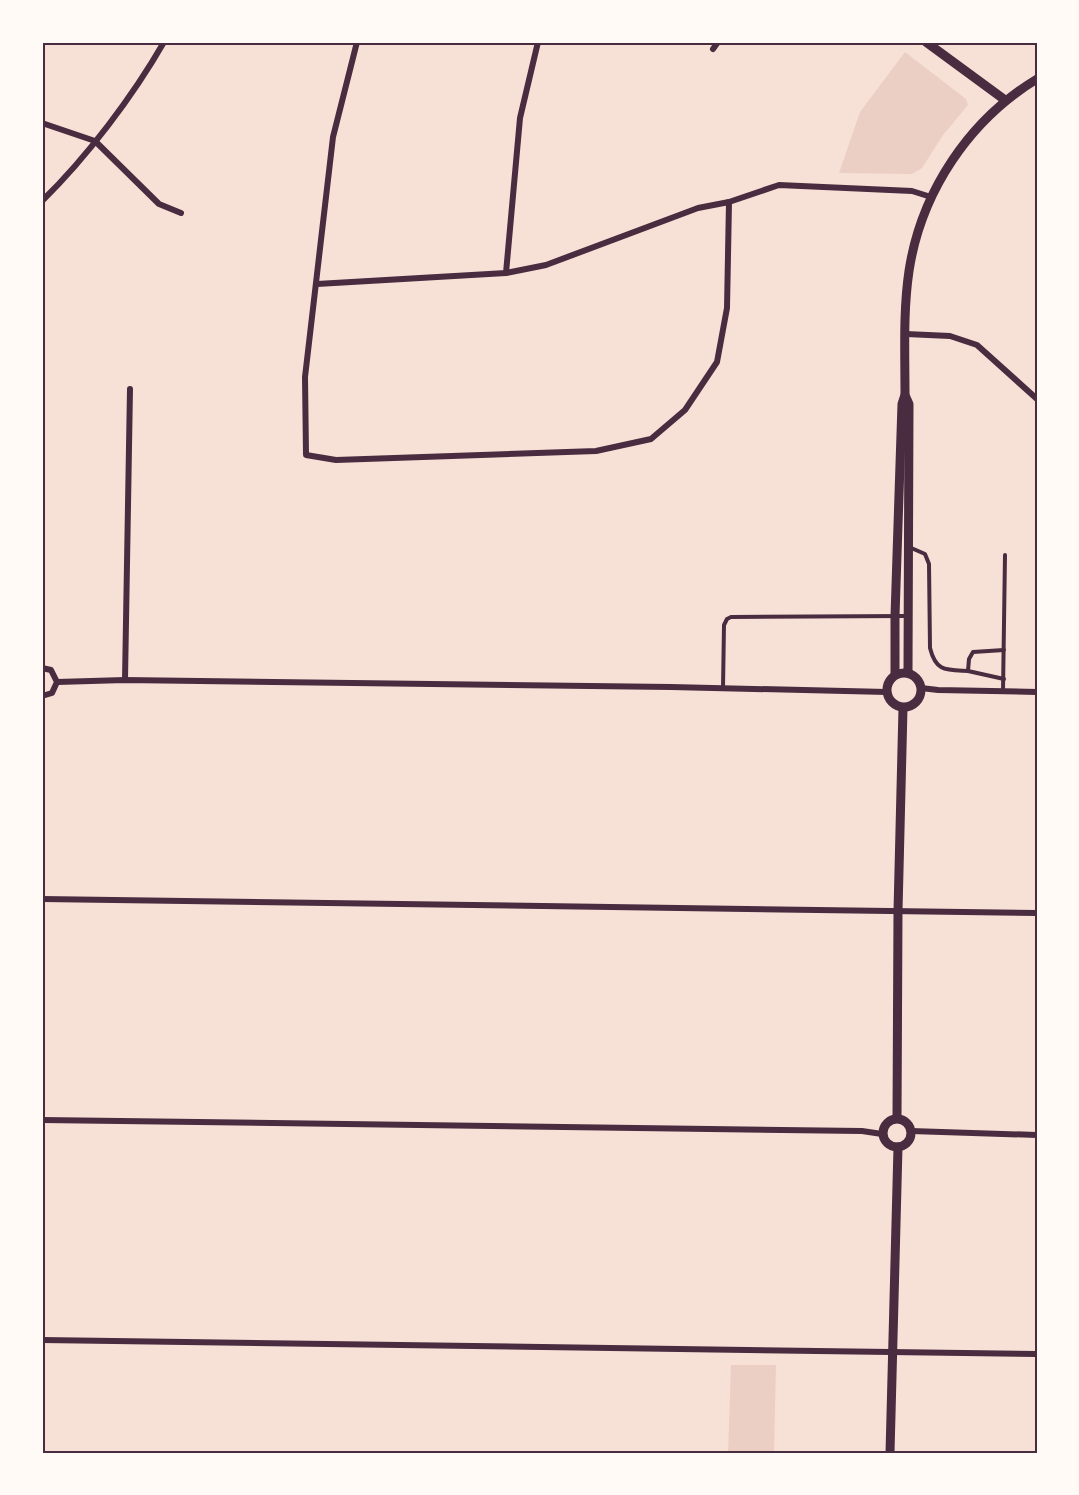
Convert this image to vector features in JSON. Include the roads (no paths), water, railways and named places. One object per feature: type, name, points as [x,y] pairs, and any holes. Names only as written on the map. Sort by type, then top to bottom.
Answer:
[{"type":"street","points":[[42,201],[95,141],[148,70],[164,42]]},
{"type":"street","points":[[357,42],[333,137],[305,377],[306,455],[336,460],[596,451],[651,439],[685,410],[717,362],[727,309],[729,202]]},
{"type":"street","points":[[506,273],[520,118],[538,42]]},
{"type":"street","points":[[713,49],[718,42]]},
{"type":"street","points":[[927,42],[1005,100]]},
{"type":"street","points":[[896,675],[895,616],[902,404],[905,395],[908,284],[913,247],[931,197],[962,146],[1005,100],[1037,79]]},
{"type":"street","points":[[42,123],[95,141],[159,204],[181,213]]},
{"type":"street","points":[[316,284],[506,273],[546,265],[698,208],[729,202],[779,185],[912,191],[931,197]]},
{"type":"street","points":[[906,334],[950,336],[977,345],[1037,399]]},
{"type":"street","points":[[124,680],[130,389]]},
{"type":"street","points":[[905,395],[909,404],[908,673]]},
{"type":"street","points":[[42,668],[47,668],[54,674],[57,682],[52,693],[42,696]]},
{"type":"street","points":[[908,673],[917,679],[921,688],[920,698],[913,706],[903,708],[890,701],[886,692],[889,682],[896,675],[908,673]]},
{"type":"street","points":[[57,682],[124,680],[886,692]]},
{"type":"street","points":[[921,688],[1037,692]]},
{"type":"street","points":[[897,1118],[898,911],[903,708]]},
{"type":"street","points":[[42,899],[1037,913]]},
{"type":"street","points":[[882,1134],[886,1123],[897,1118],[905,1121],[911,1131]]},
{"type":"street","points":[[42,1120],[862,1131],[882,1134],[889,1145],[898,1147],[906,1144],[911,1131]]},
{"type":"street","points":[[911,1131],[1037,1135]]},
{"type":"street","points":[[890,1453],[898,1147]]},
{"type":"street","points":[[42,1340],[1037,1354]]},
{"type":"lane","points":[[909,547],[924,554],[929,564],[930,648],[937,666],[1004,679]]},
{"type":"lane","points":[[1003,691],[1005,555]]},
{"type":"lane","points":[[723,688],[724,626],[727,619],[907,616]]},
{"type":"lane","points":[[968,671],[969,659],[973,652],[1004,650]]}]
